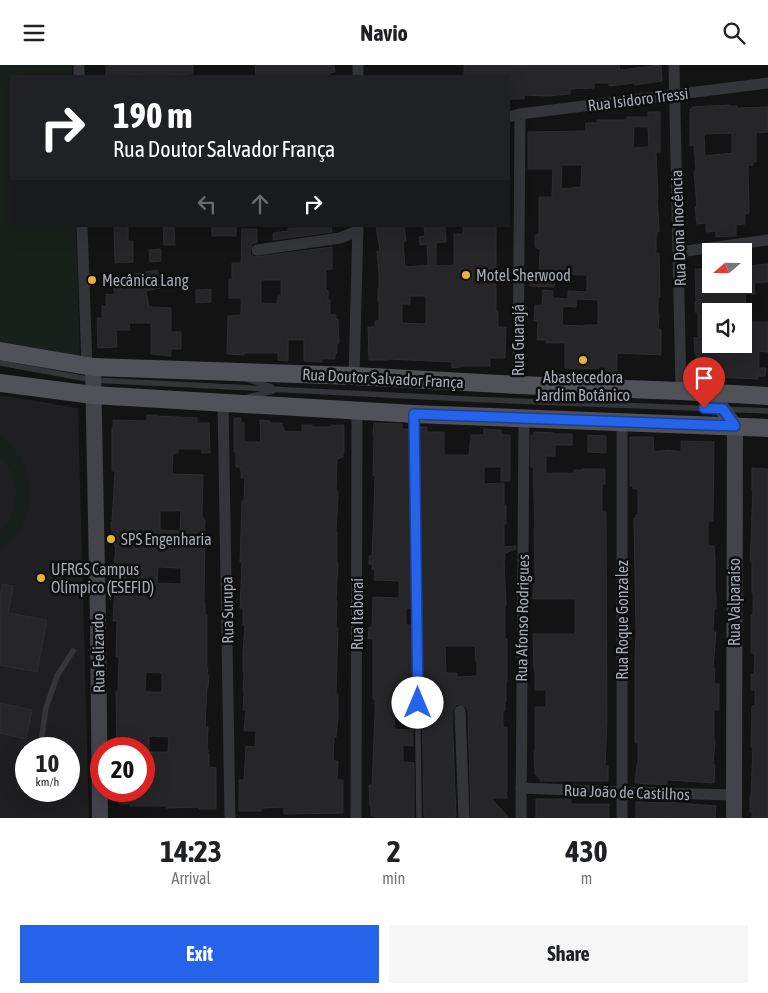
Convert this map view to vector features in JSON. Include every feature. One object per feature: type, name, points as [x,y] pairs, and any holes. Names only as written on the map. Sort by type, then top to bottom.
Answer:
[{"type":"main road","name":"Rua Doutor Salvador França","points":[[0,351],[92,377],[224,402],[414,414],[768,428]]},
{"type":"main road","name":"Rua Doutor Salvador França","points":[[0,383],[92,377],[225,372],[681,391],[705,398],[768,396]]},
{"type":"street","name":"Rua Dona Inocência","points":[[674,65],[681,391]]},
{"type":"street","name":"Rua Isidoro Tressi","points":[[514,116],[768,83]]},
{"type":"street","name":"Rua Guarajá","points":[[514,116],[518,385]]},
{"type":"street","name":"Rua Felizardo","points":[[82,227],[92,377],[98,622],[100,818]]},
{"type":"street","points":[[257,250],[340,237],[358,229],[354,376]]},
{"type":"street","points":[[679,252],[768,240]]},
{"type":"street","points":[[705,398],[723,409],[735,426]]},
{"type":"street","name":"Rua Surupa","points":[[224,402],[230,818]]},
{"type":"street","name":"Rua Itaboraí","points":[[356,818],[357,410]]},
{"type":"street","name":"Rua Afonso Rodrigues","points":[[521,818],[524,418]]},
{"type":"street","name":"Rua Roque Gonzalez","points":[[622,422],[622,818]]},
{"type":"street","name":"Rua Valparaíso","points":[[734,818],[735,426]]},
{"type":"street","points":[[460,711],[464,818]]},
{"type":"street","name":"Rua João de Castilhos","points":[[521,788],[734,795]]},
{"type":"lane","points":[[0,363],[92,377],[281,390],[768,411]]},
{"type":"lane","points":[[225,372],[281,390]]},
{"type":"lane","points":[[570,403],[624,389]]},
{"type":"lane","points":[[224,402],[281,390]]},
{"type":"lane","points":[[414,414],[419,818]]},
{"type":"lane","points":[[42,737],[46,708],[54,684],[73,651]]},
{"type":"shaded area","points":[[0,65],[72,65],[72,75],[10,75],[10,227],[76,227],[80,359],[0,342]]},
{"type":"shaded area","name":"UFRGS Campus Olímpico (ESEFID)","points":[[0,395],[78,408],[89,818],[0,818]]},
{"type":"shaded area","points":[[0,436],[7,441],[22,460],[30,484],[29,508],[20,531],[0,551],[0,532],[10,518],[16,494],[10,469],[0,456]]},
{"type":"building","points":[[106,65],[193,65],[193,74],[106,75]]},
{"type":"building","points":[[255,65],[334,65],[335,72],[330,73],[330,75],[256,75]]},
{"type":"building","points":[[464,65],[619,65],[620,70],[661,65],[662,81],[609,86],[609,83],[594,83],[594,88],[570,89],[570,94],[548,96],[524,95],[524,99],[510,99],[510,75],[464,75]]},
{"type":"building","points":[[729,105],[737,106],[737,108],[768,107],[768,132],[756,133],[756,162],[753,162],[753,165],[748,165],[749,213],[745,214],[745,224],[736,225],[736,236],[716,237],[716,231],[706,232],[706,223],[697,224],[694,145],[690,146],[690,109],[692,107]],"holes":[[[732,133],[732,153],[705,156],[704,134]]]},
{"type":"building","points":[[648,112],[660,112],[660,152],[656,152],[659,232],[657,232],[656,236],[656,253],[659,253],[660,297],[658,297],[658,329],[661,329],[661,355],[617,353],[617,372],[606,371],[606,369],[565,368],[565,343],[546,343],[546,340],[537,340],[538,321],[534,321],[535,305],[542,305],[543,290],[553,291],[553,298],[568,299],[568,291],[587,292],[587,275],[539,274],[540,249],[535,247],[535,235],[539,235],[539,197],[552,197],[553,169],[528,169],[528,132],[585,131],[586,123],[597,123],[597,120],[627,120],[627,117],[648,117]],"holes":[[[634,127],[648,127],[649,147],[633,148]],[[562,165],[582,165],[581,187],[561,189]],[[577,299],[598,300],[598,325],[562,325],[563,306],[576,307]]]},
{"type":"building","points":[[114,227],[128,227],[128,241],[133,241],[133,262],[115,263]]},
{"type":"building","points":[[163,227],[174,227],[175,245],[164,245]]},
{"type":"building","points":[[212,227],[236,227],[236,236],[212,236]]},
{"type":"building","points":[[331,227],[332,232],[273,240],[273,233],[288,231],[288,228]]},
{"type":"building","points":[[376,227],[404,227],[406,241],[403,242],[405,267],[428,265],[427,244],[420,245],[419,237],[425,236],[424,227],[445,227],[446,242],[436,243],[436,266],[454,265],[454,234],[463,234],[463,227],[496,227],[496,311],[498,311],[498,327],[506,327],[505,358],[490,358],[490,366],[460,366],[452,368],[452,362],[369,360],[368,327],[375,327],[375,321],[379,321],[377,251],[380,251]],"holes":[[[410,296],[426,296],[426,324],[402,323],[402,304],[410,304]]]},
{"type":"building","points":[[242,229],[257,229],[257,242],[252,244],[250,251],[255,257],[332,247],[332,269],[326,270],[326,291],[328,290],[328,300],[330,300],[330,314],[336,315],[336,319],[338,319],[339,343],[337,343],[335,359],[322,359],[322,362],[304,361],[304,340],[288,340],[288,361],[278,360],[278,353],[227,354],[228,316],[241,315],[241,298],[229,298],[229,279],[232,279],[232,263],[241,263]],"holes":[[[261,280],[281,280],[281,296],[278,296],[277,304],[261,303]]]},
{"type":"building","points":[[161,249],[161,261],[150,262],[149,250]]},
{"type":"building","points":[[768,264],[768,282],[754,283],[755,294],[745,294],[746,303],[702,303],[702,353],[752,353],[752,322],[768,322],[768,352],[759,351],[759,368],[766,368],[765,376],[758,376],[758,379],[713,377],[713,358],[697,358],[695,354],[694,337],[698,338],[698,312],[695,312],[695,269],[702,269],[702,293],[752,293],[752,265]]},
{"type":"building","points":[[157,270],[160,288],[146,291],[149,307],[171,308],[171,332],[181,332],[181,349],[171,349],[171,356],[151,354],[151,323],[129,323],[130,330],[116,330],[117,347],[98,348],[97,318],[102,318],[102,306],[106,306],[106,294],[115,295],[112,278]]},
{"type":"building","points":[[530,279],[555,280],[554,287],[530,286]]},
{"type":"building","points":[[211,289],[211,302],[196,303],[196,290]]},
{"type":"building","points":[[147,415],[157,415],[197,418],[197,423],[209,423],[210,453],[202,453],[202,449],[178,449],[178,453],[173,453],[172,474],[203,475],[202,515],[205,521],[204,603],[205,615],[207,615],[207,675],[209,675],[205,727],[208,727],[207,750],[209,754],[209,767],[216,768],[216,809],[199,809],[199,807],[166,808],[166,806],[130,806],[130,804],[119,804],[119,802],[155,802],[155,752],[168,752],[169,737],[117,737],[116,691],[118,691],[119,657],[116,657],[117,621],[113,621],[115,587],[110,588],[110,566],[114,566],[116,546],[114,546],[114,531],[111,531],[115,471],[112,471],[113,420],[147,421]],"holes":[[[160,511],[181,511],[180,531],[160,530]],[[158,567],[181,568],[181,584],[157,583]],[[146,672],[162,673],[162,692],[145,692]]]},
{"type":"building","points":[[234,418],[241,418],[241,423],[244,423],[244,442],[261,442],[260,420],[270,421],[270,423],[282,423],[284,431],[302,432],[302,425],[331,427],[331,425],[344,425],[344,453],[343,457],[337,459],[336,491],[338,491],[338,497],[336,532],[338,563],[336,628],[338,628],[336,694],[338,694],[338,717],[336,737],[334,737],[333,761],[338,761],[337,780],[343,780],[343,813],[284,814],[284,807],[261,808],[261,811],[239,811],[239,780],[244,780],[246,746],[255,747],[256,731],[244,731],[246,710],[243,710],[245,625],[243,625],[243,608],[240,608],[242,562],[240,562],[242,501],[244,501],[245,478],[241,478],[240,467],[236,467]]},
{"type":"building","points":[[374,423],[402,424],[402,429],[409,429],[412,608],[406,608],[406,625],[412,625],[413,746],[403,745],[403,762],[414,763],[414,818],[371,816],[369,785],[372,785],[375,699],[373,699],[373,639],[368,639],[369,627],[372,627],[373,597],[399,598],[399,581],[374,580],[375,570],[372,569],[373,564],[369,564],[369,556],[372,556],[374,511]],"holes":[[[395,714],[410,715],[410,730],[394,729]]]},
{"type":"building","points":[[419,427],[427,427],[427,432],[444,432],[444,455],[469,455],[471,435],[484,435],[484,429],[501,430],[501,435],[510,435],[510,481],[501,481],[501,467],[484,467],[484,484],[504,483],[506,524],[504,524],[504,547],[516,546],[516,549],[505,553],[504,560],[507,681],[503,727],[507,727],[507,798],[491,798],[509,818],[471,818],[468,711],[466,707],[460,704],[456,705],[452,711],[456,818],[424,818],[421,625],[423,625],[421,609]],"holes":[[[445,646],[475,646],[477,676],[457,677],[457,673],[446,673]]]},
{"type":"building","points":[[534,432],[572,434],[572,445],[555,445],[555,456],[546,456],[546,473],[574,473],[574,470],[605,469],[605,484],[602,484],[602,512],[606,512],[607,721],[605,766],[608,766],[608,781],[540,781],[540,777],[535,775],[535,707],[546,707],[546,690],[535,690],[533,634],[575,634],[575,599],[533,599],[533,584],[535,584],[535,528],[531,435],[534,435]]},
{"type":"building","points":[[588,435],[606,436],[606,453],[588,452]]},
{"type":"building","points":[[630,437],[653,437],[654,452],[669,450],[681,452],[681,441],[714,442],[713,521],[708,521],[708,546],[714,546],[716,609],[714,609],[713,632],[716,632],[713,669],[715,669],[714,684],[719,684],[719,710],[714,710],[714,783],[667,780],[667,785],[635,783],[638,764],[638,743],[635,743],[634,518],[638,515],[638,489],[633,489],[633,486],[630,486]]},
{"type":"building","points":[[752,468],[768,469],[768,818],[752,818],[752,812],[750,812],[753,747],[751,747],[752,706],[755,706],[755,690],[751,690],[751,674],[754,674],[755,653],[751,653],[751,615],[753,615],[752,562],[750,562]]},
{"type":"building","points":[[2,584],[13,586],[8,613],[47,620],[37,672],[0,665],[0,597]]},
{"type":"building","points":[[0,703],[32,710],[26,737],[0,733]]},
{"type":"building","points":[[536,799],[571,799],[571,804],[609,804],[609,818],[536,818]]},
{"type":"building","points":[[636,802],[667,802],[716,806],[715,818],[636,818]]},
{"type":"place","name":"Motel Sherwood","points":[[466,275]]},
{"type":"place","name":"Mecânica Lang","points":[[92,280]]},
{"type":"place","name":"Abastecedora Jardim Botânico","points":[[583,360]]},
{"type":"place","name":"SPS Engenharia","points":[[111,539]]},
{"type":"place","name":"UFRGS Campus Olímpico (ESEFID)","points":[[41,578]]},
{"type":"route","points":[[418,703],[414,414],[735,426],[723,409],[704,408]]}]
